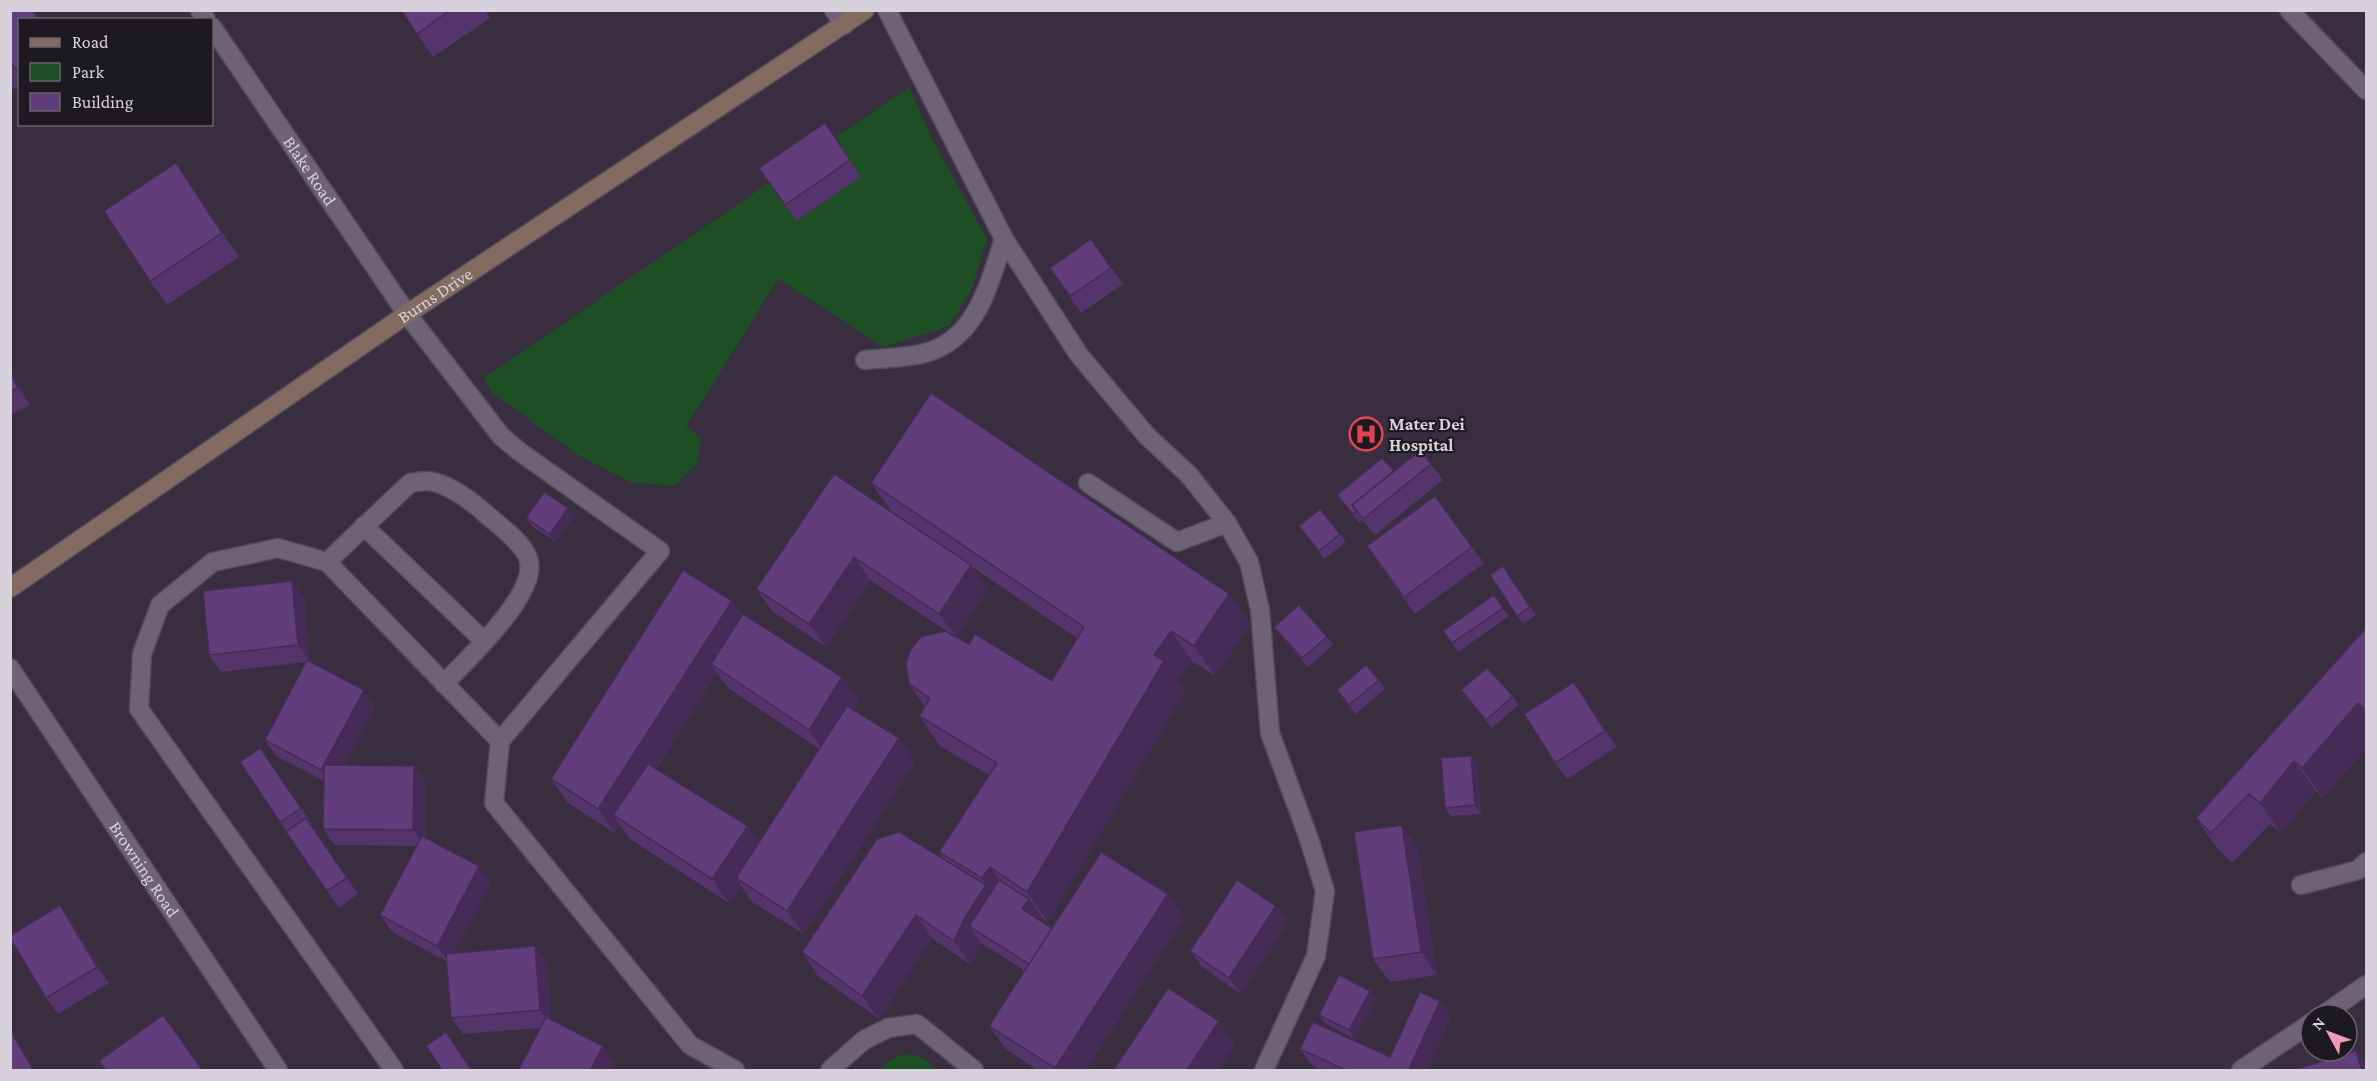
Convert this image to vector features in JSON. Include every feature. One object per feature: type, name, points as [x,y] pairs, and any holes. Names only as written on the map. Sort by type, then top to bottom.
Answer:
[{"type":"main road","name":"Burns Drive","points":[[10,588],[839,18],[865,10]]},
{"type":"street","points":[[887,10],[1004,239],[1079,355],[1148,436],[1189,475],[1227,523],[1249,562],[1260,610],[1270,733],[1309,839],[1325,891],[1316,956],[1264,1071]]},
{"type":"street","points":[[2289,10],[2367,90]]},
{"type":"street","name":"Blake Road","points":[[213,28],[407,314],[501,436],[520,452],[660,551],[500,741]]},
{"type":"street","points":[[865,360],[926,353],[959,336],[982,302],[1004,239]]},
{"type":"street","points":[[327,562],[410,483],[429,481],[442,485],[485,512],[515,541],[528,558],[529,571],[523,590],[513,608],[444,684]]},
{"type":"street","points":[[1089,483],[1177,542],[1227,523]]},
{"type":"street","points":[[364,526],[484,641]]},
{"type":"street","points":[[394,1071],[138,709],[142,654],[160,605],[213,562],[278,548],[327,562],[500,741],[494,803],[690,1045],[735,1071]]},
{"type":"street","name":"Browning Road","points":[[10,668],[278,1071]]},
{"type":"street","points":[[2301,885],[2358,870],[2367,862]]},
{"type":"street","points":[[2341,1003],[2367,986]]},
{"type":"street","points":[[830,1071],[864,1040],[888,1028],[917,1024],[974,1071]]},
{"type":"street","points":[[2241,1071],[2299,1031]]},
{"type":"green space","points":[[909,87],[933,141],[987,239],[971,291],[949,326],[884,347],[778,279],[686,427],[701,438],[697,464],[674,486],[630,482],[578,455],[493,393],[484,378]]},
{"type":"green space","points":[[908,1054],[923,1058],[934,1070],[881,1070],[892,1059]]},
{"type":"building","points":[[10,10],[33,10],[38,18],[18,18],[18,72],[10,62]]},
{"type":"building","points":[[401,10],[450,10],[417,34]]},
{"type":"building","points":[[825,123],[850,160],[785,205],[759,168]]},
{"type":"building","points":[[176,163],[222,233],[150,281],[104,211]]},
{"type":"building","points":[[1091,239],[1111,268],[1070,296],[1050,268]]},
{"type":"building","points":[[10,373],[18,388],[10,392]]},
{"type":"building","points":[[931,393],[1229,594],[1194,646],[1171,631],[1154,655],[1164,661],[1027,892],[990,867],[982,878],[939,852],[997,763],[919,716],[930,698],[909,684],[906,663],[911,649],[921,637],[945,631],[969,644],[975,634],[1052,681],[1084,627],[871,483]]},
{"type":"building","points":[[1421,450],[1431,464],[1363,519],[1352,505]]},
{"type":"building","points":[[1382,458],[1394,471],[1352,505],[1356,511],[1353,514],[1337,495]]},
{"type":"building","points":[[834,474],[971,565],[939,614],[854,557],[809,624],[756,589]]},
{"type":"building","points":[[544,492],[568,508],[550,534],[526,518]]},
{"type":"building","points":[[1435,496],[1472,547],[1404,597],[1367,546]]},
{"type":"building","points":[[1320,509],[1340,534],[1319,551],[1299,526]]},
{"type":"building","points":[[1503,566],[1530,607],[1517,616],[1490,575]]},
{"type":"building","points":[[683,570],[732,601],[598,809],[551,779]]},
{"type":"building","points":[[292,581],[298,645],[209,655],[203,591]]},
{"type":"building","points":[[1494,595],[1503,608],[1452,643],[1443,631]]},
{"type":"building","points":[[1299,605],[1327,637],[1302,658],[1274,627]]},
{"type":"building","points":[[743,614],[842,677],[809,730],[711,664]]},
{"type":"building","points":[[2367,627],[2367,711],[2358,703],[2302,768],[2294,761],[2260,803],[2249,794],[2211,833],[2196,818]]},
{"type":"building","points":[[307,660],[364,690],[321,770],[265,740]]},
{"type":"building","points":[[1366,665],[1379,680],[1349,705],[1337,690]]},
{"type":"building","points":[[1487,668],[1513,696],[1486,720],[1461,690]]},
{"type":"building","points":[[1574,682],[1605,731],[1555,763],[1524,714]]},
{"type":"building","points":[[847,706],[899,738],[787,911],[736,878]]},
{"type":"building","points":[[260,748],[301,808],[280,822],[240,762]]},
{"type":"building","points":[[1471,756],[1475,805],[1445,808],[1441,758]]},
{"type":"building","points":[[648,764],[748,826],[712,879],[613,815]]},
{"type":"building","points":[[324,765],[414,766],[413,830],[323,829]]},
{"type":"building","points":[[306,818],[347,878],[327,891],[286,832]]},
{"type":"building","points":[[1402,825],[1421,952],[1373,959],[1354,832]]},
{"type":"building","points":[[899,832],[986,885],[964,919],[954,941],[916,915],[862,996],[802,952],[877,839]]},
{"type":"building","points":[[422,836],[479,866],[437,946],[380,915]]},
{"type":"building","points":[[1101,852],[1168,894],[1055,1068],[989,1026]]},
{"type":"building","points":[[999,880],[1029,899],[1022,909],[1052,928],[1029,964],[969,926]]},
{"type":"building","points":[[1237,880],[1276,906],[1229,978],[1190,951]]},
{"type":"building","points":[[60,905],[97,967],[46,998],[10,936]]},
{"type":"building","points":[[535,946],[540,1010],[451,1018],[446,954]]},
{"type":"building","points":[[1339,975],[1370,991],[1349,1030],[1319,1015]]},
{"type":"building","points":[[1168,988],[1219,1021],[1186,1071],[1113,1071]]},
{"type":"building","points":[[1420,992],[1440,1001],[1408,1071],[1348,1071],[1300,1049],[1313,1022],[1390,1057]]},
{"type":"building","points":[[163,1015],[203,1071],[106,1071],[99,1061]]},
{"type":"building","points":[[546,1017],[603,1046],[590,1071],[518,1071]]},
{"type":"building","points":[[10,1030],[34,1071],[10,1070]]},
{"type":"building","points":[[446,1032],[472,1071],[443,1071],[426,1046]]},
{"type":"building","points":[[2359,1061],[2362,1071],[2294,1071],[2317,1063],[2359,1063]]},
{"type":"place","name":"Mater Dei Hospital","points":[[1366,434]]}]
